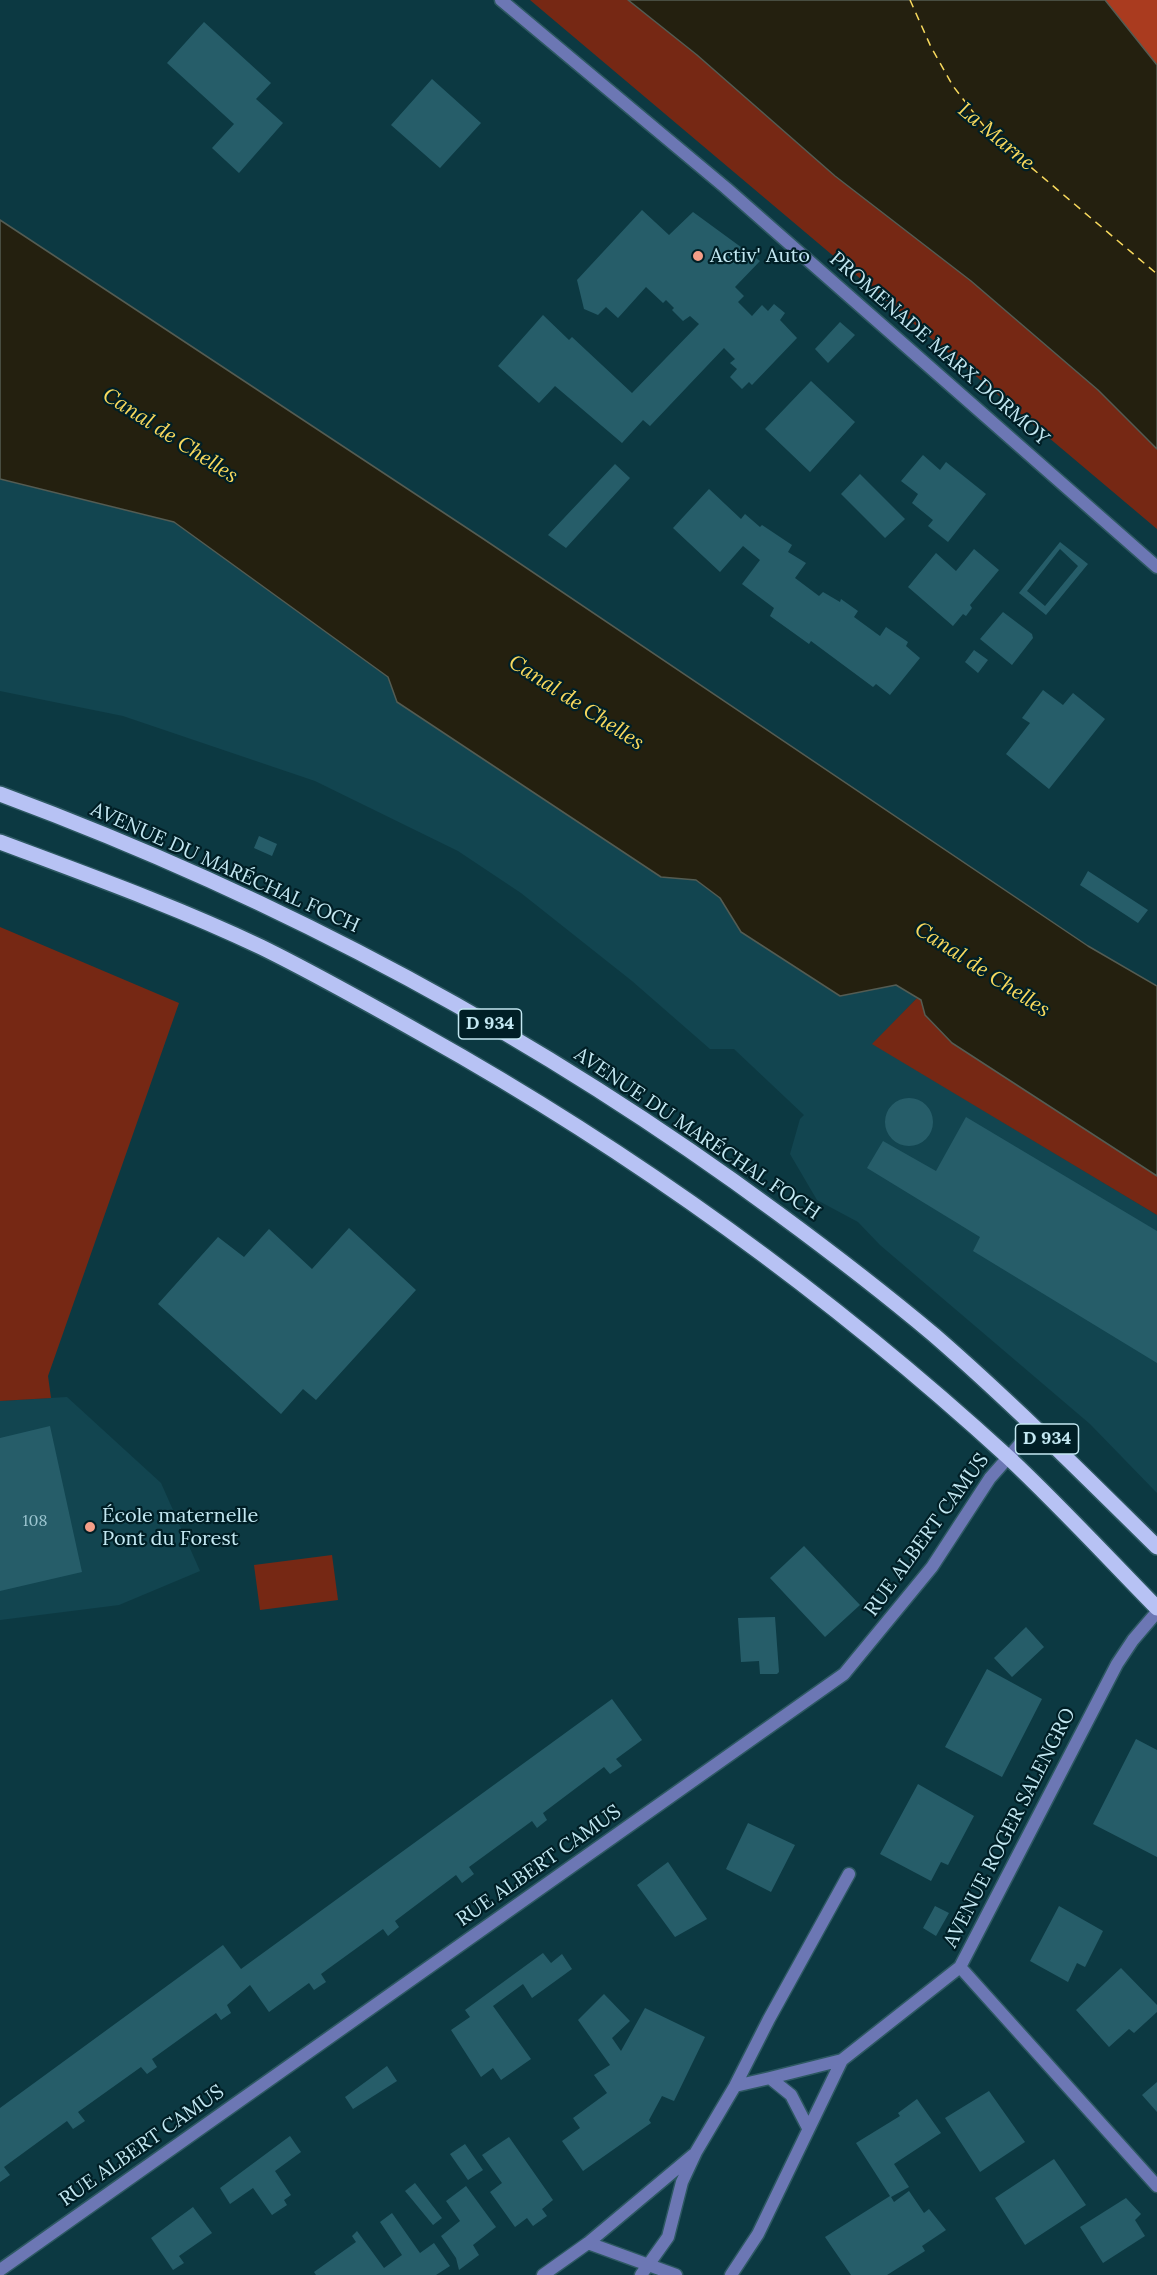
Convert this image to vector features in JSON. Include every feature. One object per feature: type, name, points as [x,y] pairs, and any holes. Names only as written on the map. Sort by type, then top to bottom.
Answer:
[{"type":"main road","name":"AVENUE DU MARÉCHAL FOCH","points":[[0,794],[140,849],[311,926],[492,1025],[596,1087],[732,1179],[933,1334],[1035,1427]]},
{"type":"main road","name":"D 934","points":[[0,842],[133,893],[261,947],[474,1063],[601,1141],[674,1191],[879,1346],[1008,1458],[1157,1610]]},
{"type":"main road","name":"D 934","points":[[1035,1427],[1157,1547]]},
{"type":"street","name":"PROMENADE MARX DORMOY","points":[[501,0],[726,188],[1157,567]]},
{"type":"street","name":"RUE ALBERT CAMUS","points":[[0,2270],[844,1674],[932,1567],[990,1478],[1035,1427]]},
{"type":"street","name":"AVENUE ROGER SALENGRO","points":[[735,2086],[842,2060],[960,1967],[1117,1664],[1157,1610]]},
{"type":"street","points":[[644,2270],[669,2237],[682,2182],[696,2152],[735,2086],[849,1874]]},
{"type":"street","points":[[960,1967],[1157,2186]]},
{"type":"street","name":"AVENUE ROGER SALENGRO","points":[[736,2273],[758,2234],[842,2060]]},
{"type":"street","points":[[770,2078],[791,2095],[808,2128]]},
{"type":"street","points":[[543,2275],[588,2243],[696,2152]]},
{"type":"street","points":[[588,2243],[644,2270],[676,2275]]},
{"type":"shaded area","points":[[530,0],[628,0],[697,55],[835,176],[971,281],[1098,390],[1157,449],[1157,529]]},
{"type":"shaded area","points":[[1035,0],[1157,0],[1157,105]]},
{"type":"shaded area","points":[[0,479],[174,522],[388,677],[397,702],[661,877],[696,879],[720,898],[741,932],[839,996],[896,985],[917,998],[873,1044],[1157,1215],[1157,1493],[1090,1424],[880,1245],[858,1222],[817,1200],[790,1154],[800,1119],[804,1115],[734,1049],[710,1049],[632,981],[521,893],[458,851],[315,781],[123,716],[0,691]]},
{"type":"shaded area","points":[[0,927],[179,1003],[48,1376],[51,1398],[0,1401]]},
{"type":"shaded area","points":[[917,998],[921,1000],[925,1015],[952,1043],[1157,1176],[1157,1215],[872,1044]]},
{"type":"shaded area","name":"École maternelle Pont du Forest","points":[[67,1397],[161,1483],[200,1571],[119,1605],[0,1620],[0,1401]]},
{"type":"shaded area","points":[[332,1555],[338,1600],[260,1610],[254,1565]]},
{"type":"water","name":"La Marne","points":[[628,0],[1105,0],[1157,65],[1157,449],[1098,390],[971,281],[835,176],[697,55]]},
{"type":"water","name":"Canal de Chelles","points":[[0,220],[482,538],[1088,946],[1157,986],[1157,1176],[952,1043],[925,1015],[921,1000],[896,985],[840,996],[741,932],[720,898],[696,880],[661,877],[397,702],[388,677],[174,522],[0,479]]},
{"type":"building","points":[[204,22],[271,83],[256,99],[283,123],[239,173],[212,148],[234,124],[167,63]]},
{"type":"building","points":[[432,79],[481,123],[440,168],[391,125]]},
{"type":"building","points":[[642,210],[669,235],[693,212],[760,261],[735,287],[744,296],[738,302],[752,316],[762,305],[768,311],[774,304],[785,313],[780,320],[797,338],[752,385],[749,382],[742,389],[730,377],[737,369],[730,363],[735,359],[724,348],[650,426],[643,420],[622,443],[555,386],[539,403],[498,366],[543,315],[569,340],[572,337],[632,393],[699,324],[690,316],[683,321],[666,300],[663,303],[646,287],[618,318],[606,307],[598,315],[584,309],[577,280]]},
{"type":"building","points":[[840,322],[855,335],[828,363],[815,349]]},
{"type":"building","points":[[811,381],[855,422],[810,472],[765,429]]},
{"type":"building","points":[[923,455],[940,470],[946,462],[986,494],[948,542],[928,526],[933,520],[912,503],[918,494],[901,481]]},
{"type":"building","points":[[615,464],[630,478],[566,548],[548,535]]},
{"type":"building","points":[[860,474],[905,519],[885,538],[841,494]]},
{"type":"building","points":[[709,489],[741,519],[745,514],[760,527],[762,525],[792,545],[788,552],[806,563],[795,578],[819,596],[823,592],[840,602],[841,599],[858,611],[854,617],[880,636],[886,627],[908,642],[906,646],[920,658],[890,695],[876,684],[873,687],[811,641],[809,644],[770,616],[774,608],[742,584],[760,560],[743,546],[720,572],[673,528]]},
{"type":"building","points":[[1060,542],[1088,564],[1046,615],[1019,593]],"holes":[[[1060,549],[1078,566],[1045,606],[1027,591]]]},
{"type":"building","points":[[974,549],[999,570],[970,605],[972,608],[966,616],[963,614],[953,626],[908,587],[936,553],[956,571]]},
{"type":"building","points":[[1003,612],[1032,634],[1033,638],[1012,665],[980,639]]},
{"type":"building","points":[[974,650],[988,660],[978,673],[965,662]]},
{"type":"building","points":[[1043,690],[1063,705],[1073,693],[1105,719],[1049,789],[1006,754],[1030,723],[1022,718]]},
{"type":"building","points":[[259,836],[277,844],[272,856],[254,848]]},
{"type":"building","points":[[1088,871],[1148,910],[1138,923],[1080,885]]},
{"type":"building","points":[[909,1098],[926,1105],[933,1122],[926,1139],[909,1146],[892,1139],[885,1122],[892,1105]]},
{"type":"building","points":[[966,1117],[1157,1231],[1157,1363],[973,1251],[980,1237],[867,1168],[883,1141],[936,1171]]},
{"type":"building","points":[[349,1228],[416,1290],[316,1400],[303,1389],[281,1414],[158,1304],[218,1237],[244,1257],[269,1229],[312,1269]]},
{"type":"building","points":[[50,1426],[82,1572],[0,1591],[0,1438]]},
{"type":"building","points":[[804,1546],[860,1605],[825,1637],[770,1578]]},
{"type":"building","points":[[775,1617],[779,1672],[760,1674],[759,1661],[741,1662],[738,1618]]},
{"type":"building","points":[[1026,1627],[1044,1647],[1012,1677],[994,1658]]},
{"type":"building","points":[[987,1669],[1042,1699],[1002,1777],[945,1747]]},
{"type":"building","points":[[612,1699],[642,1740],[616,1759],[622,1766],[610,1774],[604,1767],[543,1813],[547,1820],[537,1828],[532,1821],[469,1867],[474,1874],[462,1883],[456,1875],[395,1921],[399,1927],[388,1936],[383,1929],[321,1974],[326,1982],[314,1990],[309,1983],[269,2012],[250,1985],[227,2005],[231,2013],[221,2020],[216,2013],[152,2059],[157,2067],[147,2074],[141,2067],[78,2112],[85,2121],[73,2129],[67,2121],[4,2167],[10,2175],[0,2182],[0,2108],[223,1945],[241,1969]]},
{"type":"building","points":[[1136,1739],[1157,1750],[1157,1857],[1093,1824]]},
{"type":"building","points":[[918,1784],[974,1816],[948,1865],[941,1862],[931,1881],[880,1854]]},
{"type":"building","points":[[748,1823],[795,1845],[771,1892],[726,1869]]},
{"type":"building","points":[[668,1862],[707,1919],[675,1937],[637,1885]]},
{"type":"building","points":[[935,1906],[949,1913],[936,1936],[923,1928]]},
{"type":"building","points":[[1059,1906],[1103,1931],[1085,1967],[1077,1963],[1068,1982],[1030,1961]]},
{"type":"building","points":[[543,1953],[551,1963],[562,1954],[572,1969],[532,1998],[523,1984],[493,2006],[531,2059],[501,2080],[493,2068],[481,2077],[451,2030],[470,2017],[465,2010]]},
{"type":"building","points":[[1121,1968],[1157,2005],[1157,2012],[1134,2033],[1129,2029],[1109,2047],[1076,2010]]},
{"type":"building","points":[[604,1994],[630,2021],[612,2038],[621,2051],[645,2008],[705,2037],[674,2101],[662,2096],[649,2120],[651,2123],[583,2171],[562,2141],[580,2128],[573,2118],[607,2093],[594,2075],[610,2065],[578,2020]]},
{"type":"building","points":[[387,2066],[397,2081],[353,2109],[345,2097]]},
{"type":"building","points":[[1157,2082],[1157,2112],[1142,2095]]},
{"type":"building","points":[[989,2091],[1025,2142],[980,2172],[945,2118]]},
{"type":"building","points":[[917,2099],[941,2133],[894,2164],[909,2187],[891,2197],[894,2202],[909,2191],[924,2213],[929,2209],[946,2230],[922,2246],[925,2251],[887,2275],[851,2275],[825,2237],[890,2196],[856,2143],[900,2116],[898,2113]]},
{"type":"building","points":[[290,2136],[301,2152],[275,2171],[291,2195],[284,2200],[287,2205],[272,2215],[253,2188],[230,2204],[220,2188]]},
{"type":"building","points":[[509,2137],[553,2200],[542,2209],[547,2216],[533,2226],[527,2218],[515,2227],[490,2192],[502,2183],[482,2155]]},
{"type":"building","points":[[465,2144],[483,2170],[468,2180],[450,2154]]},
{"type":"building","points":[[1054,2159],[1086,2205],[1025,2245],[995,2198]]},
{"type":"building","points":[[415,2183],[442,2218],[433,2225],[405,2191]]},
{"type":"building","points":[[466,2186],[496,2227],[473,2245],[479,2255],[459,2270],[456,2258],[441,2236],[460,2221],[446,2201]]},
{"type":"building","points":[[1126,2198],[1141,2214],[1135,2220],[1145,2236],[1103,2263],[1080,2227]]},
{"type":"building","points":[[193,2207],[212,2233],[179,2256],[184,2263],[173,2270],[151,2238]]},
{"type":"building","points":[[392,2213],[420,2253],[434,2243],[450,2266],[436,2275],[316,2275],[314,2272],[356,2242],[352,2236],[357,2231],[384,2268],[402,2255],[380,2222]]},
{"type":"ferry route","points":[[910,0],[931,47],[953,86],[987,130],[1157,274]]},
{"type":"place","name":"Activ' Auto","points":[[698,256]]},
{"type":"place","name":"École maternelle Pont du Forest","points":[[90,1527]]}]
